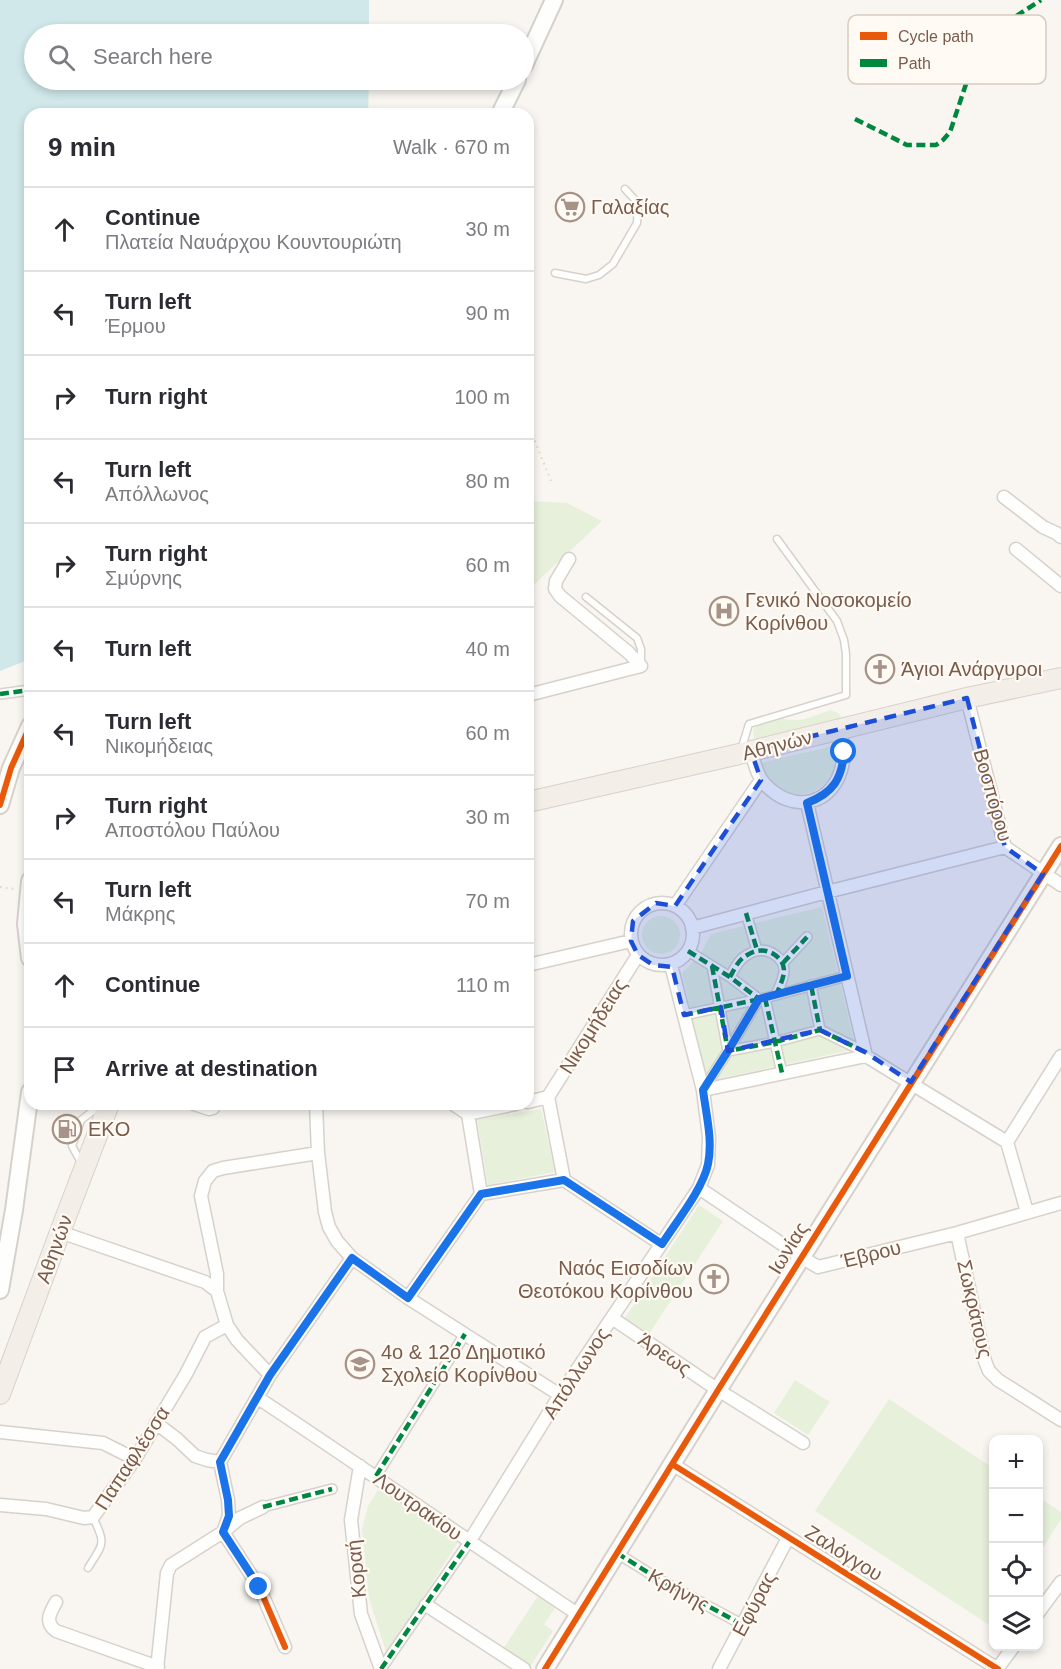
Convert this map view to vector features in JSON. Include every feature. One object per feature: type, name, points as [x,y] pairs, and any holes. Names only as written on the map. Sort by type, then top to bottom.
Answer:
[{"type":"main road","name":"Αθηνών","points":[[534,801],[840,730],[967,698],[1061,678]]},
{"type":"main road","name":"Αθηνών","points":[[1,1385],[107,1110]]},
{"type":"street","points":[[534,43],[554,0]]},
{"type":"street","points":[[506,108],[513,90]]},
{"type":"street","points":[[1004,497],[1043,527],[1061,537]]},
{"type":"street","points":[[1016,549],[1061,586]]},
{"type":"street","points":[[570,559],[556,581],[555,589],[560,596],[641,666]]},
{"type":"street","points":[[534,693],[641,666]]},
{"type":"street","points":[[0,694],[24,691]]},
{"type":"street","name":"Βοσπόρου","points":[[967,698],[1005,848],[1061,885]]},
{"type":"street","points":[[746,752],[761,780],[771,790],[782,797],[807,803],[831,789],[839,777],[844,752],[840,730]]},
{"type":"street","points":[[0,805],[11,768],[24,739]]},
{"type":"street","points":[[675,906],[761,780]]},
{"type":"street","points":[[807,803],[866,1054]]},
{"type":"street","name":"Ιωνίας","points":[[545,1669],[801,1257],[1061,846]]},
{"type":"street","points":[[692,928],[1005,848]]},
{"type":"street","points":[[638,955],[631,941],[630,931],[633,921],[646,907],[656,903],[666,903],[683,910],[688,917],[693,935],[692,945],[688,951],[680,960],[671,964]]},
{"type":"street","points":[[746,914],[757,950]]},
{"type":"street","points":[[776,995],[783,972],[783,963],[807,937]]},
{"type":"street","points":[[534,963],[631,941]]},
{"type":"street","points":[[730,977],[741,959],[757,950],[776,956],[783,963]]},
{"type":"street","points":[[688,951],[762,998],[782,1073]]},
{"type":"street","name":"Νικομήδειας","points":[[548,1097],[638,955],[653,965],[671,964]]},
{"type":"street","name":"Απόλλωνος","points":[[469,1542],[561,1395],[699,1188],[708,1165],[709,1137],[703,1090],[671,964]]},
{"type":"street","points":[[712,966],[728,1051]]},
{"type":"street","points":[[684,1015],[776,995],[847,976]]},
{"type":"street","points":[[811,985],[820,1030]]},
{"type":"street","points":[[703,1090],[762,998]]},
{"type":"street","points":[[728,1051],[820,1030],[866,1054],[1007,1142],[1027,1212]]},
{"type":"street","points":[[703,1090],[866,1054]]},
{"type":"street","points":[[1007,1142],[1061,1056]]},
{"type":"street","points":[[534,1100],[548,1097],[564,1180]]},
{"type":"street","points":[[0,1290],[28,1110]]},
{"type":"street","points":[[316,1110],[318,1153],[325,1212],[338,1241],[352,1258],[408,1298],[561,1395]]},
{"type":"street","points":[[462,1110],[468,1114],[487,1110]]},
{"type":"street","points":[[408,1298],[481,1194],[468,1114]]},
{"type":"street","points":[[270,1375],[237,1340],[227,1325],[217,1291],[218,1274],[201,1196],[205,1181],[213,1171],[318,1153]]},
{"type":"street","points":[[481,1194],[564,1180],[662,1244]]},
{"type":"street","name":"Έβρου","points":[[699,1188],[818,1267],[957,1233],[1061,1203]]},
{"type":"street","points":[[60,1232],[180,1272],[204,1282],[217,1291]]},
{"type":"street","name":"Σωκράτους","points":[[957,1233],[989,1371],[1010,1388],[1061,1420]]},
{"type":"street","points":[[223,1532],[229,1516],[220,1462],[270,1375],[352,1258]]},
{"type":"street","name":"Άρεως","points":[[612,1318],[718,1390],[803,1443]]},
{"type":"street","name":"Παπαφλέσσα","points":[[0,1505],[46,1509],[84,1518],[93,1517],[135,1459],[186,1374],[205,1337],[227,1325]]},
{"type":"street","points":[[376,1476],[465,1334]]},
{"type":"street","name":"Λουτρακίου","points":[[258,1398],[579,1615]]},
{"type":"street","points":[[156,1423],[195,1455],[220,1462]]},
{"type":"street","points":[[0,1432],[103,1443],[135,1459]]},
{"type":"street","name":"Ζαλόγγου","points":[[672,1464],[998,1669]]},
{"type":"street","name":"Κοραή","points":[[360,1466],[351,1520],[361,1614],[381,1669]]},
{"type":"street","points":[[56,1602],[50,1613],[51,1628],[157,1668],[167,1573],[171,1565],[223,1532],[240,1518],[263,1507],[332,1489]]},
{"type":"street","points":[[223,1532],[259,1587],[285,1647]]},
{"type":"street","name":"Εφύρας","points":[[719,1669],[788,1538]]},
{"type":"street","points":[[381,1669],[469,1542]]},
{"type":"street","name":"Κρήνης","points":[[617,1553],[660,1580],[743,1624]]},
{"type":"street","points":[[1043,1606],[1061,1582]]},
{"type":"street","points":[[426,1605],[524,1669]]},
{"type":"street","points":[[998,1669],[1011,1651]]},
{"type":"lane","points":[[555,273],[586,279],[599,275],[613,264],[637,223],[638,203],[625,189]]},
{"type":"lane","points":[[746,752],[749,724],[846,695],[846,654],[837,621],[777,539]]},
{"type":"lane","points":[[586,597],[637,638],[641,648],[641,666]]},
{"type":"lane","points":[[84,1168],[72,1146],[81,1120],[94,1110]]},
{"type":"lane","points":[[88,1568],[103,1540],[93,1517]]},
{"type":"path","points":[[534,439],[551,481]]},
{"type":"highlighted area","points":[[967,698],[1005,847],[1043,874],[911,1082],[865,1052],[820,1030],[728,1051],[721,1007],[684,1015],[672,967],[653,965],[638,955],[631,941],[633,921],[656,903],[675,906],[761,780],[751,751]]},
{"type":"green space","points":[[534,501],[567,503],[602,521],[534,584]]},
{"type":"green space","points":[[831,710],[842,718],[841,723],[757,743],[754,738],[753,730],[769,718],[798,720]]},
{"type":"green space","points":[[838,745],[836,764],[829,779],[818,789],[805,794],[791,794],[777,789],[767,778],[760,763]]},
{"type":"green space","points":[[822,907],[856,1049],[707,1081],[682,973],[700,955],[711,934]]},
{"type":"green space","points":[[661,916],[674,922],[680,935],[674,948],[661,954],[648,948],[642,935],[648,922]]},
{"type":"green space","points":[[541,1109],[555,1172],[488,1185],[477,1120]]},
{"type":"green space","points":[[699,1205],[723,1221],[649,1334],[625,1318]]},
{"type":"green space","points":[[795,1380],[830,1402],[808,1435],[774,1413]]},
{"type":"green space","points":[[889,1399],[989,1465],[989,1625],[815,1511]]},
{"type":"green space","points":[[378,1490],[389,1492],[458,1542],[387,1655],[369,1598],[362,1530],[368,1506]]},
{"type":"green space","points":[[1043,1500],[1061,1512],[1061,1519],[1043,1548]]},
{"type":"green space","points":[[538,1596],[555,1608],[544,1624],[553,1631],[530,1667],[503,1649]]},
{"type":"water","points":[[0,0],[369,0],[369,24],[24,24],[24,90],[369,90],[368,108],[24,108],[24,661],[0,671]]},
{"type":"marked path","points":[[1018,15],[1041,0]]},
{"type":"marked path","points":[[855,119],[907,145],[936,145],[950,132],[966,84]]},
{"type":"marked path","points":[[0,694],[24,691]]},
{"type":"marked path","points":[[746,913],[757,950]]},
{"type":"marked path","points":[[783,963],[807,937]]},
{"type":"marked path","points":[[688,951],[730,977],[759,999],[703,1090]]},
{"type":"marked path","points":[[730,977],[739,961],[748,954],[766,951],[779,958],[784,967],[783,978],[776,995]]},
{"type":"marked path","points":[[712,966],[728,1051],[820,1030],[811,985]]},
{"type":"marked path","points":[[684,1015],[765,998],[847,976]]},
{"type":"marked path","points":[[765,998],[782,1073]]},
{"type":"marked path","points":[[820,1030],[865,1052]]},
{"type":"marked path","points":[[376,1476],[465,1334]]},
{"type":"marked path","points":[[263,1507],[332,1489]]},
{"type":"marked path","points":[[381,1669],[469,1542]]},
{"type":"marked path","points":[[617,1553],[660,1580],[743,1625]]},
{"type":"cycle path","points":[[0,805],[11,768],[24,739]]},
{"type":"cycle path","points":[[545,1669],[1061,846]]},
{"type":"cycle path","points":[[285,1647],[259,1587],[223,1532],[229,1516],[220,1462],[270,1375],[352,1258]]},
{"type":"cycle path","points":[[672,1464],[998,1669]]},
{"type":"place","name":"Γαλαξίας","points":[[570,207]]},
{"type":"place","name":"Γενικό Νοσοκομείο Κορίνθου","points":[[724,611]]},
{"type":"place","name":"Άγιοι Ανάργυροι","points":[[880,669]]},
{"type":"place","name":"EKO","points":[[67,1129]]},
{"type":"place","name":"Ναός Εισοδίων Θεοτόκου Κορίνθου","points":[[714,1279]]},
{"type":"place","name":"4ο & 12ο Δημοτικό Σχολείο Κορίνθου","points":[[360,1364]]},
{"type":"route","points":[[259,1587],[223,1532],[229,1516],[220,1462],[270,1375],[352,1258],[408,1298],[481,1194],[564,1180],[662,1244],[699,1188],[708,1165],[709,1137],[703,1090],[759,999],[847,976],[807,803],[831,789],[839,777],[844,752]]}]
